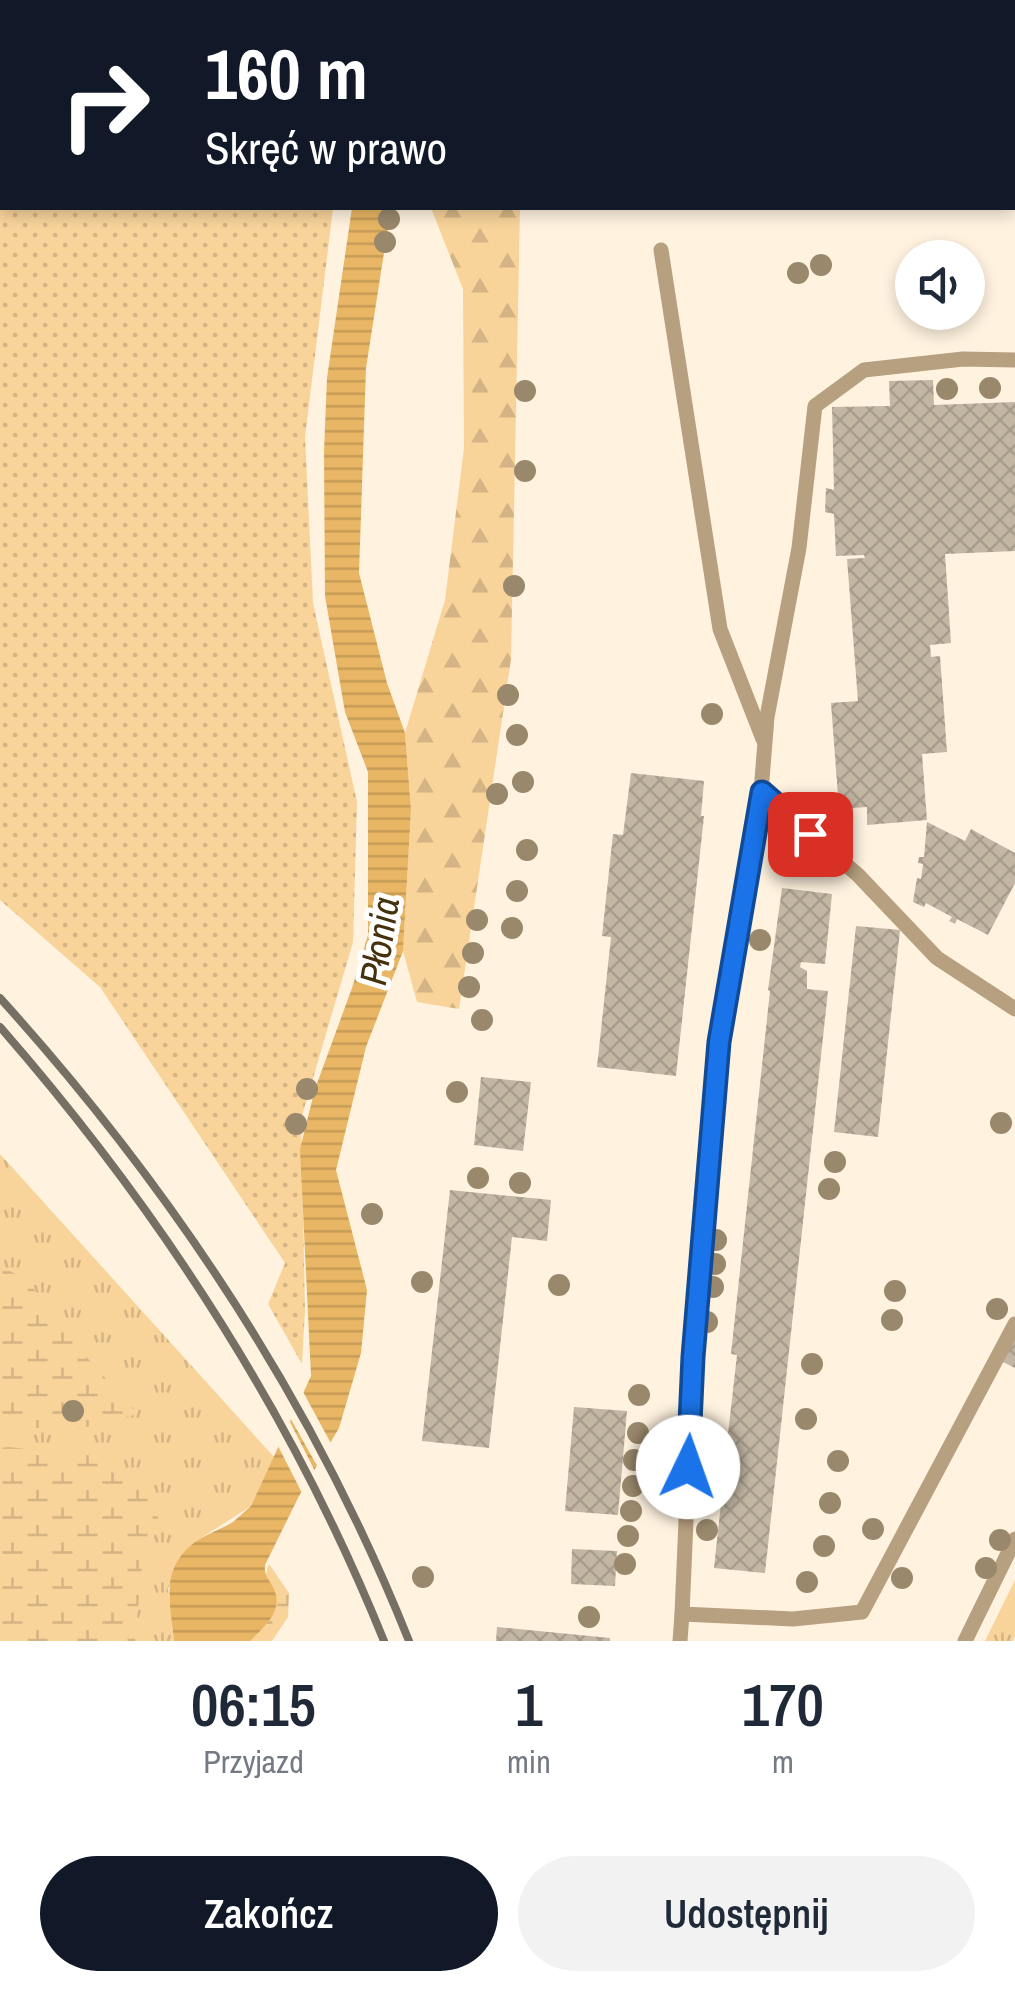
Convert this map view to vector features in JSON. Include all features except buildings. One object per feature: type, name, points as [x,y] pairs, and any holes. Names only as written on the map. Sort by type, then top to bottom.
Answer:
[{"type":"lane","points":[[661,250],[720,629],[765,743]]},
{"type":"lane","points":[[680,1641],[693,1357],[719,1042],[762,792],[767,717],[799,548],[815,406],[864,370],[963,359],[1015,360]]},
{"type":"lane","points":[[762,792],[858,875],[937,958],[1015,1008]]},
{"type":"lane","points":[[682,1614],[793,1620],[862,1612],[1015,1324]]},
{"type":"lane","points":[[965,1641],[1015,1539]]},
{"type":"green space","points":[[0,210],[333,210],[305,437],[313,603],[357,802],[353,942],[301,1119],[305,1310],[302,1364],[268,1304],[285,1263],[100,987],[0,900]]},
{"type":"green space","points":[[432,210],[520,210],[511,659],[459,1009],[417,1002],[403,951],[411,811],[405,733],[445,600],[464,448],[463,289]]},
{"type":"green space","points":[[0,1154],[274,1457],[251,1506],[198,1540],[168,1588],[174,1641],[0,1641]]},
{"type":"green space","points":[[0,1264],[30,1284],[81,1351],[138,1414],[79,1429],[0,1427]]},
{"type":"green space","points":[[0,1448],[106,1457],[153,1484],[159,1523],[142,1566],[135,1641],[0,1641]]},
{"type":"green space","points":[[269,1564],[289,1593],[288,1617],[272,1641],[225,1641],[256,1607]]},
{"type":"green space","points":[[1015,1580],[1013,1641],[985,1641]]},
{"type":"water","name":"Płonia","points":[[352,210],[391,210],[366,368],[359,573],[387,683],[405,733],[411,810],[403,951],[366,1047],[336,1170],[367,1290],[361,1353],[339,1428],[265,1565],[276,1595],[272,1617],[250,1641],[174,1641],[170,1586],[177,1562],[198,1540],[233,1522],[251,1506],[311,1376],[300,1149],[315,1089],[368,935],[368,772],[345,712],[325,596],[327,378]]},
{"type":"pier","points":[[301,1388],[334,1449],[320,1471],[288,1414]]},
{"type":"pier","points":[[287,1416],[317,1475],[304,1497],[276,1442],[287,1424]]},
{"type":"railway","points":[[0,998],[123,1145],[233,1301],[329,1467],[409,1641]]},
{"type":"railway","points":[[0,1027],[114,1168],[218,1318],[308,1476],[384,1641]]},
{"type":"route","points":[[688,1467],[693,1357],[719,1042],[762,792],[810,834]]}]
